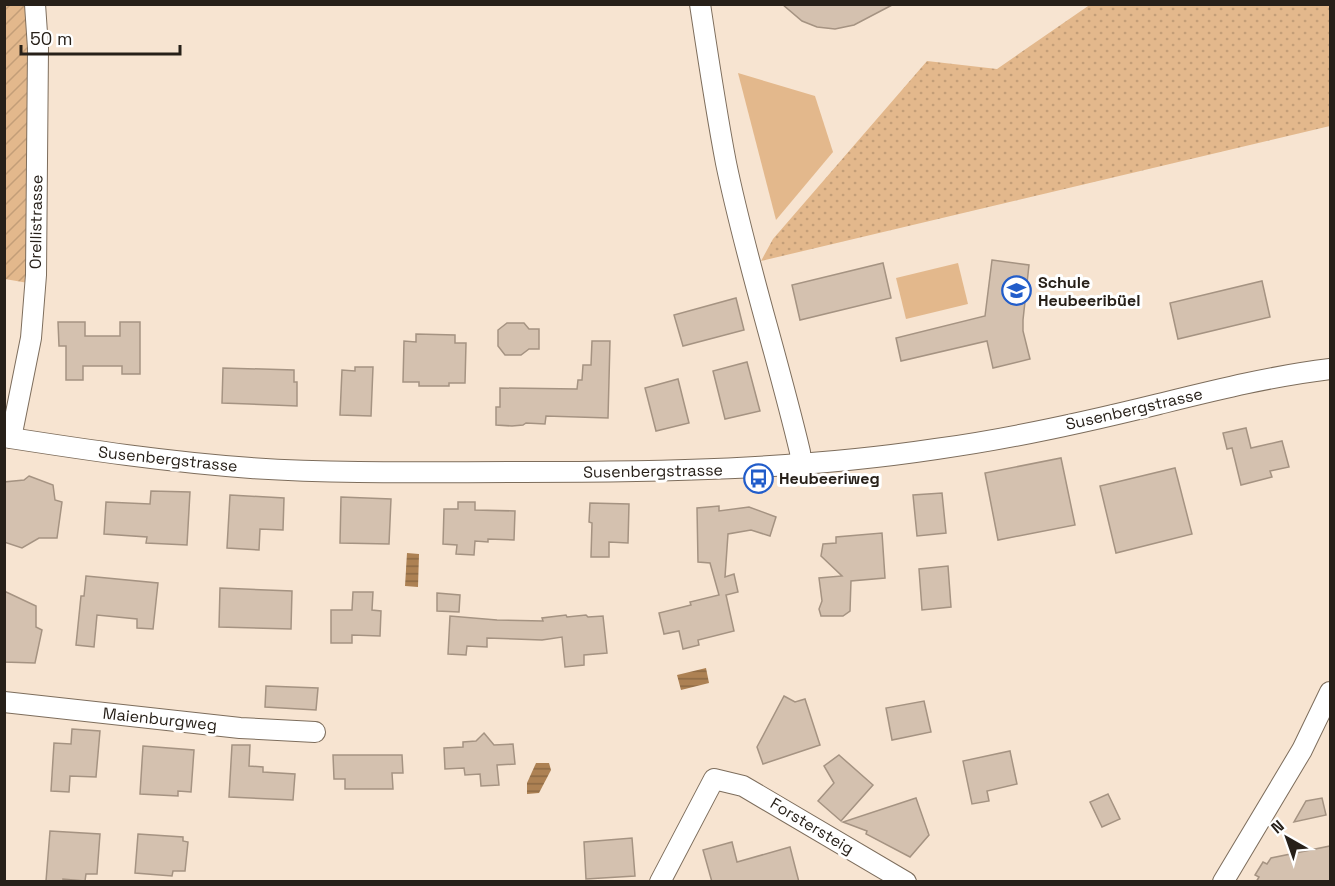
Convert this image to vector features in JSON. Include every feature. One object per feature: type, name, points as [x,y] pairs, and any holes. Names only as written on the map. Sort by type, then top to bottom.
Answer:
[{"type":"street","name":"Orellistrasse","points":[[8,437],[31,338],[36,274],[38,48],[35,4]]},
{"type":"street","points":[[700,4],[726,163],[779,365],[800,452],[801,465]]},
{"type":"street","name":"Susenbergstrasse","points":[[8,437],[127,456],[253,468],[324,471],[579,472],[758,468],[938,449],[1071,424],[1225,387],[1330,369]]},
{"type":"street","points":[[1223,882],[1302,750],[1330,692]]},
{"type":"street","name":"Maienburgweg","points":[[4,702],[240,728],[315,732]]},
{"type":"street","name":"Forstersteig","points":[[660,882],[714,779],[751,789],[906,882]]},
{"type":"shaded area","points":[[1091,4],[1330,5],[1330,126],[761,261],[773,239],[927,61],[997,69]]},
{"type":"shaded area","points":[[5,5],[30,5],[28,283],[5,279]]},
{"type":"shaded area","points":[[738,73],[815,96],[833,152],[776,220]]},
{"type":"shaded area","points":[[958,263],[968,304],[906,319],[896,278]]},
{"type":"shaded area","points":[[407,553],[419,554],[418,587],[405,586]]},
{"type":"shaded area","points":[[706,668],[709,683],[681,690],[677,675]]},
{"type":"shaded area","points":[[536,763],[549,763],[551,770],[539,793],[527,794],[527,783]]},
{"type":"building","points":[[782,4],[894,4],[854,25],[835,29],[817,27],[802,21]]},
{"type":"building","points":[[992,260],[1029,265],[1023,331],[1030,359],[993,368],[987,341],[901,361],[896,338],[985,316]]},
{"type":"building","points":[[883,263],[891,298],[800,320],[792,285]]},
{"type":"building","points":[[1262,281],[1270,317],[1178,339],[1170,303]]},
{"type":"building","points":[[736,298],[744,330],[683,346],[674,315]]},
{"type":"building","points":[[58,322],[85,322],[85,336],[120,336],[120,322],[140,322],[140,374],[122,374],[122,366],[83,366],[83,380],[66,380],[66,346],[59,346]]},
{"type":"building","points":[[507,323],[524,323],[529,329],[539,329],[539,349],[529,349],[521,355],[505,355],[498,346],[498,330]]},
{"type":"building","points":[[416,334],[455,335],[455,343],[466,343],[465,383],[449,383],[449,386],[419,386],[419,382],[403,382],[404,341],[416,342]]},
{"type":"building","points":[[592,341],[610,341],[608,418],[546,416],[545,424],[496,425],[496,407],[500,407],[500,388],[577,389],[578,380],[582,380],[583,365],[591,365]]},
{"type":"building","points":[[747,362],[760,411],[725,419],[713,371]]},
{"type":"building","points":[[355,367],[373,367],[371,416],[340,415],[342,370],[355,371]]},
{"type":"building","points":[[223,368],[294,370],[294,382],[297,382],[297,406],[222,403]]},
{"type":"building","points":[[678,379],[689,423],[656,431],[645,388]]},
{"type":"building","points":[[1246,428],[1251,448],[1282,441],[1289,467],[1270,471],[1272,477],[1241,485],[1232,448],[1227,449],[1223,433]]},
{"type":"building","points":[[1061,458],[1075,525],[998,540],[985,473]]},
{"type":"building","points":[[1175,468],[1192,534],[1116,553],[1100,486]]},
{"type":"building","points":[[29,476],[53,485],[55,500],[62,502],[57,538],[39,538],[22,548],[4,542],[4,482],[24,480]]},
{"type":"building","points":[[151,491],[190,492],[187,545],[146,543],[147,537],[104,534],[106,502],[150,504]]},
{"type":"building","points":[[942,493],[946,533],[917,536],[913,495]]},
{"type":"building","points":[[230,495],[284,498],[283,530],[260,529],[259,550],[227,548]]},
{"type":"building","points":[[341,497],[391,499],[389,544],[340,543]]},
{"type":"building","points":[[458,502],[475,502],[475,510],[515,511],[514,540],[475,541],[474,555],[456,554],[457,545],[443,544],[444,509],[458,509]]},
{"type":"building","points":[[590,503],[629,504],[628,543],[609,542],[609,557],[591,557]]},
{"type":"building","points":[[719,506],[719,511],[749,507],[776,517],[770,536],[751,530],[728,534],[725,577],[734,574],[738,592],[726,595],[734,631],[698,640],[699,645],[683,649],[679,631],[664,634],[659,613],[719,595],[710,563],[698,562],[697,508]]},
{"type":"building","points":[[882,533],[885,578],[851,581],[850,611],[843,616],[821,616],[819,578],[842,576],[821,556],[823,544],[836,543],[836,537]]},
{"type":"building","points":[[948,566],[951,607],[922,610],[919,569]]},
{"type":"building","points":[[86,576],[158,583],[153,629],[137,628],[137,619],[97,615],[94,647],[76,645],[81,596],[84,596]]},
{"type":"building","points":[[220,588],[292,591],[291,629],[219,627]]},
{"type":"building","points":[[4,591],[36,606],[36,627],[42,630],[35,663],[4,662]]},
{"type":"building","points":[[353,592],[373,592],[372,610],[381,611],[380,636],[352,635],[352,643],[331,643],[331,610],[352,610]]},
{"type":"building","points":[[437,593],[460,595],[459,612],[437,611]]},
{"type":"building","points":[[566,615],[567,617],[603,616],[607,653],[584,655],[584,665],[565,667],[562,637],[542,640],[487,638],[487,647],[467,646],[466,655],[448,654],[450,616],[543,621],[542,618]]},
{"type":"building","points":[[266,686],[318,688],[316,710],[265,707]]},
{"type":"building","points":[[784,696],[795,702],[805,699],[820,745],[763,764],[757,747]]},
{"type":"building","points":[[924,701],[931,732],[892,740],[886,708]]},
{"type":"building","points":[[72,729],[100,731],[96,777],[70,776],[69,792],[51,791],[54,743],[71,744]]},
{"type":"building","points":[[484,733],[494,745],[513,744],[515,764],[497,765],[499,785],[481,786],[480,774],[465,775],[464,768],[445,769],[444,748],[463,747],[463,742],[476,741]]},
{"type":"building","points":[[232,745],[250,745],[249,766],[263,767],[263,772],[295,774],[293,800],[229,797]]},
{"type":"building","points":[[143,746],[194,750],[191,792],[178,791],[178,796],[140,794]]},
{"type":"building","points":[[1010,751],[1017,784],[987,791],[989,801],[972,804],[963,761]]},
{"type":"building","points":[[333,755],[402,755],[403,773],[392,773],[393,789],[345,789],[345,779],[334,779]]},
{"type":"building","points":[[839,755],[873,785],[841,821],[818,801],[834,783],[824,766]]},
{"type":"building","points":[[1108,794],[1120,819],[1102,827],[1090,802]]},
{"type":"building","points":[[916,798],[929,835],[910,857],[866,834],[867,831],[843,822]]},
{"type":"building","points":[[1322,798],[1326,815],[1294,822],[1306,801]]},
{"type":"building","points":[[50,831],[100,834],[97,874],[86,874],[85,881],[63,879],[63,882],[46,881]]},
{"type":"building","points":[[138,834],[183,837],[183,841],[188,842],[185,871],[173,871],[172,876],[135,873]]},
{"type":"building","points":[[632,838],[635,876],[586,879],[584,842]]},
{"type":"building","points":[[732,842],[737,862],[790,847],[799,882],[712,882],[703,850]]},
{"type":"building","points":[[1330,846],[1330,882],[1256,882],[1259,877],[1255,875],[1263,862],[1267,864],[1271,858]]},
{"type":"place","name":"Schule Heubeeribüel","points":[[1017,291]]},
{"type":"place","name":"Heubeeriweg","points":[[758,478]]}]
